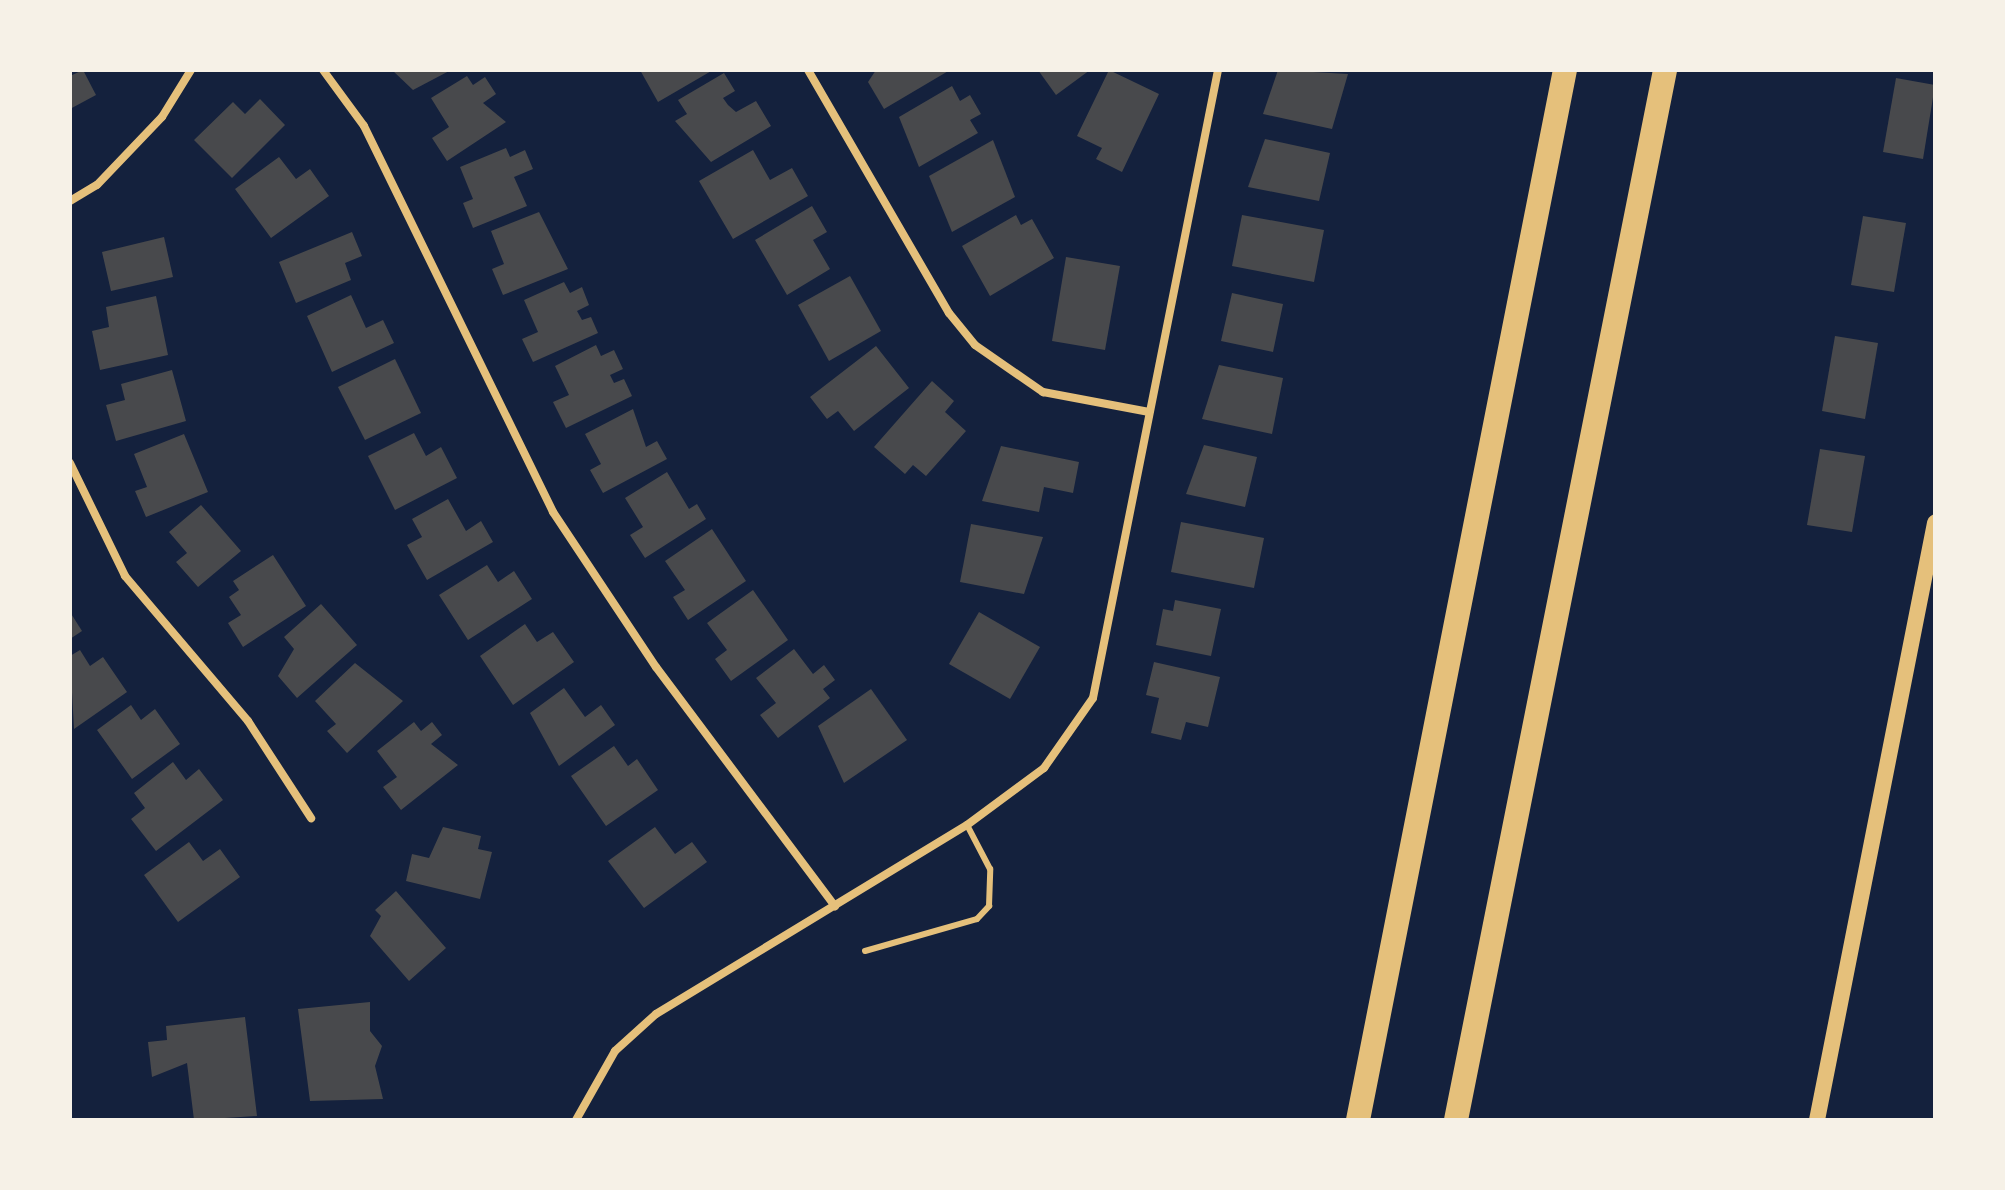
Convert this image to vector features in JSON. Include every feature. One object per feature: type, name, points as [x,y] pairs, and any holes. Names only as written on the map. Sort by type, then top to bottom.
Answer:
[{"type":"highway","points":[[1358,1120],[1565,70]]},
{"type":"highway","points":[[1456,1120],[1665,70]]},
{"type":"main road","points":[[1817,1120],[1935,523]]},
{"type":"street","points":[[70,201],[97,185],[162,117],[191,70]]},
{"type":"street","points":[[323,70],[364,126],[553,512],[656,667],[835,906]]},
{"type":"street","points":[[808,70],[949,313],[975,345],[1043,392],[1149,412]]},
{"type":"street","points":[[576,1120],[615,1051],[656,1014],[967,825],[1044,768],[1093,698],[1218,70]]},
{"type":"street","points":[[70,463],[125,576],[248,721],[311,818]]},
{"type":"street","points":[[583,1105],[586,1120]]},
{"type":"lane","points":[[865,951],[977,919],[989,906],[990,869],[967,825]]},
{"type":"building","points":[[83,70],[96,95],[70,109],[70,76]]},
{"type":"building","points":[[392,70],[451,70],[413,90]]},
{"type":"building","points":[[640,70],[713,70],[658,102]]},
{"type":"building","points":[[876,70],[950,70],[884,109],[868,82]]},
{"type":"building","points":[[1038,70],[1090,70],[1056,95]]},
{"type":"building","points":[[1109,70],[1159,94],[1122,172],[1096,159],[1102,148],[1077,136]]},
{"type":"building","points":[[1278,70],[1348,74],[1332,129],[1263,114]]},
{"type":"building","points":[[724,73],[735,91],[723,98],[728,105],[736,112],[756,101],[771,126],[711,162],[675,121],[687,114],[678,100]]},
{"type":"building","points":[[467,76],[473,85],[485,77],[496,94],[483,103],[506,122],[447,161],[432,138],[449,127],[431,98]]},
{"type":"building","points":[[1896,78],[1935,85],[1923,159],[1883,152]]},
{"type":"building","points":[[952,86],[960,101],[970,95],[981,114],[970,120],[978,133],[919,167],[899,117]]},
{"type":"building","points":[[260,99],[285,125],[232,178],[194,140],[233,102],[245,114]]},
{"type":"building","points":[[1265,139],[1330,153],[1319,201],[1248,187]]},
{"type":"building","points":[[993,140],[1015,197],[952,232],[929,176]]},
{"type":"building","points":[[506,148],[510,157],[525,150],[533,169],[514,177],[527,206],[473,228],[463,203],[473,199],[460,167]]},
{"type":"building","points":[[753,150],[770,180],[792,168],[808,196],[733,239],[699,181]]},
{"type":"building","points":[[279,157],[296,179],[310,169],[329,196],[271,238],[235,189]]},
{"type":"building","points":[[812,206],[827,232],[813,240],[830,269],[787,295],[755,240]]},
{"type":"building","points":[[539,212],[568,269],[503,295],[492,269],[504,264],[491,231]]},
{"type":"building","points":[[1016,215],[1021,225],[1032,219],[1054,258],[990,296],[962,246]]},
{"type":"building","points":[[1242,215],[1324,230],[1314,282],[1232,266]]},
{"type":"building","points":[[1863,216],[1906,223],[1894,292],[1851,285]]},
{"type":"building","points":[[352,232],[362,256],[345,263],[351,280],[296,303],[279,262]]},
{"type":"building","points":[[164,237],[173,277],[111,291],[102,252]]},
{"type":"building","points":[[1066,257],[1120,266],[1105,350],[1052,341]]},
{"type":"building","points":[[850,276],[881,331],[829,361],[798,305]]},
{"type":"building","points":[[564,282],[570,293],[582,287],[589,305],[577,311],[582,320],[591,317],[598,333],[533,362],[522,339],[538,332],[524,300]]},
{"type":"building","points":[[1232,293],[1283,304],[1273,352],[1221,341]]},
{"type":"building","points":[[351,295],[366,328],[383,320],[394,343],[332,372],[307,316]]},
{"type":"building","points":[[156,296],[168,355],[100,370],[92,331],[109,327],[106,307]]},
{"type":"building","points":[[1835,336],[1878,343],[1865,419],[1822,411]]},
{"type":"building","points":[[596,345],[601,356],[614,350],[623,369],[610,375],[614,383],[624,379],[632,396],[566,428],[553,402],[569,395],[555,366]]},
{"type":"building","points":[[876,346],[909,388],[854,431],[838,411],[827,419],[810,397]]},
{"type":"building","points":[[395,359],[421,413],[365,440],[338,387]]},
{"type":"building","points":[[1219,365],[1283,378],[1272,434],[1202,419]]},
{"type":"building","points":[[172,370],[186,421],[116,441],[106,405],[125,400],[121,384]]},
{"type":"building","points":[[932,381],[954,401],[945,412],[966,431],[926,476],[913,465],[905,474],[874,447]]},
{"type":"building","points":[[633,409],[646,447],[657,441],[667,459],[603,493],[590,470],[601,464],[585,434]]},
{"type":"building","points":[[414,433],[426,456],[441,447],[457,478],[395,510],[368,456]]},
{"type":"building","points":[[184,434],[208,492],[146,517],[135,491],[147,487],[134,454]]},
{"type":"building","points":[[1204,445],[1257,457],[1245,507],[1186,494]]},
{"type":"building","points":[[1001,446],[1079,462],[1073,493],[1044,487],[1039,512],[982,501]]},
{"type":"building","points":[[1820,449],[1865,456],[1852,532],[1807,525]]},
{"type":"building","points":[[667,472],[689,509],[697,504],[706,519],[645,558],[630,535],[643,527],[625,498]]},
{"type":"building","points":[[448,499],[466,531],[481,521],[493,542],[427,580],[407,545],[422,537],[412,519]]},
{"type":"building","points":[[201,505],[241,551],[198,587],[176,562],[187,553],[169,532]]},
{"type":"building","points":[[1181,522],[1264,538],[1254,588],[1171,572]]},
{"type":"building","points":[[971,524],[1043,537],[1024,594],[960,582]]},
{"type":"building","points":[[712,529],[746,581],[688,620],[673,597],[685,590],[665,561]]},
{"type":"building","points":[[273,555],[306,606],[243,647],[228,623],[241,615],[229,597],[239,590],[233,581]]},
{"type":"building","points":[[487,565],[498,582],[514,571],[532,599],[468,640],[439,595]]},
{"type":"building","points":[[753,590],[788,640],[731,681],[715,659],[727,650],[707,623]]},
{"type":"building","points":[[1175,600],[1221,609],[1211,656],[1156,645],[1163,609],[1173,611]]},
{"type":"building","points":[[321,604],[357,645],[297,698],[278,676],[294,649],[284,637]]},
{"type":"building","points":[[70,612],[82,631],[70,639]]},
{"type":"building","points":[[979,612],[1040,647],[1010,699],[949,664]]},
{"type":"building","points":[[525,624],[537,642],[553,632],[574,662],[513,705],[480,656]]},
{"type":"building","points":[[794,649],[813,674],[824,665],[835,680],[823,689],[830,698],[778,738],[760,715],[776,703],[756,678]]},
{"type":"building","points":[[80,650],[90,666],[103,657],[127,692],[74,729],[70,656]]},
{"type":"building","points":[[1154,662],[1220,677],[1208,727],[1186,722],[1181,740],[1151,733],[1159,698],[1146,695]]},
{"type":"building","points":[[355,663],[403,701],[347,753],[327,731],[336,724],[315,701]]},
{"type":"building","points":[[564,688],[585,717],[601,705],[615,725],[559,766],[530,713]]},
{"type":"building","points":[[871,689],[907,740],[844,783],[818,726]]},
{"type":"building","points":[[131,705],[141,720],[155,709],[180,744],[132,779],[97,730]]},
{"type":"building","points":[[414,722],[421,731],[432,722],[442,735],[431,744],[458,765],[401,810],[383,787],[397,777],[377,751]]},
{"type":"building","points":[[614,746],[628,766],[637,759],[658,790],[606,826],[571,776]]},
{"type":"building","points":[[173,762],[186,780],[199,769],[223,800],[156,851],[131,819],[145,808],[134,793]]},
{"type":"building","points":[[443,827],[481,836],[478,849],[492,852],[480,899],[406,881],[412,854],[429,858]]},
{"type":"building","points":[[655,827],[675,854],[692,842],[707,862],[644,908],[608,861]]},
{"type":"building","points":[[189,842],[203,861],[220,849],[240,877],[178,922],[144,875]]},
{"type":"building","points":[[396,891],[446,948],[409,981],[370,936],[381,916],[375,910]]},
{"type":"building","points":[[370,1002],[370,1031],[382,1046],[375,1066],[383,1099],[310,1101],[298,1009]]},
{"type":"building","points":[[245,1017],[257,1116],[194,1120],[187,1063],[152,1077],[148,1042],[167,1040],[166,1026]]}]
